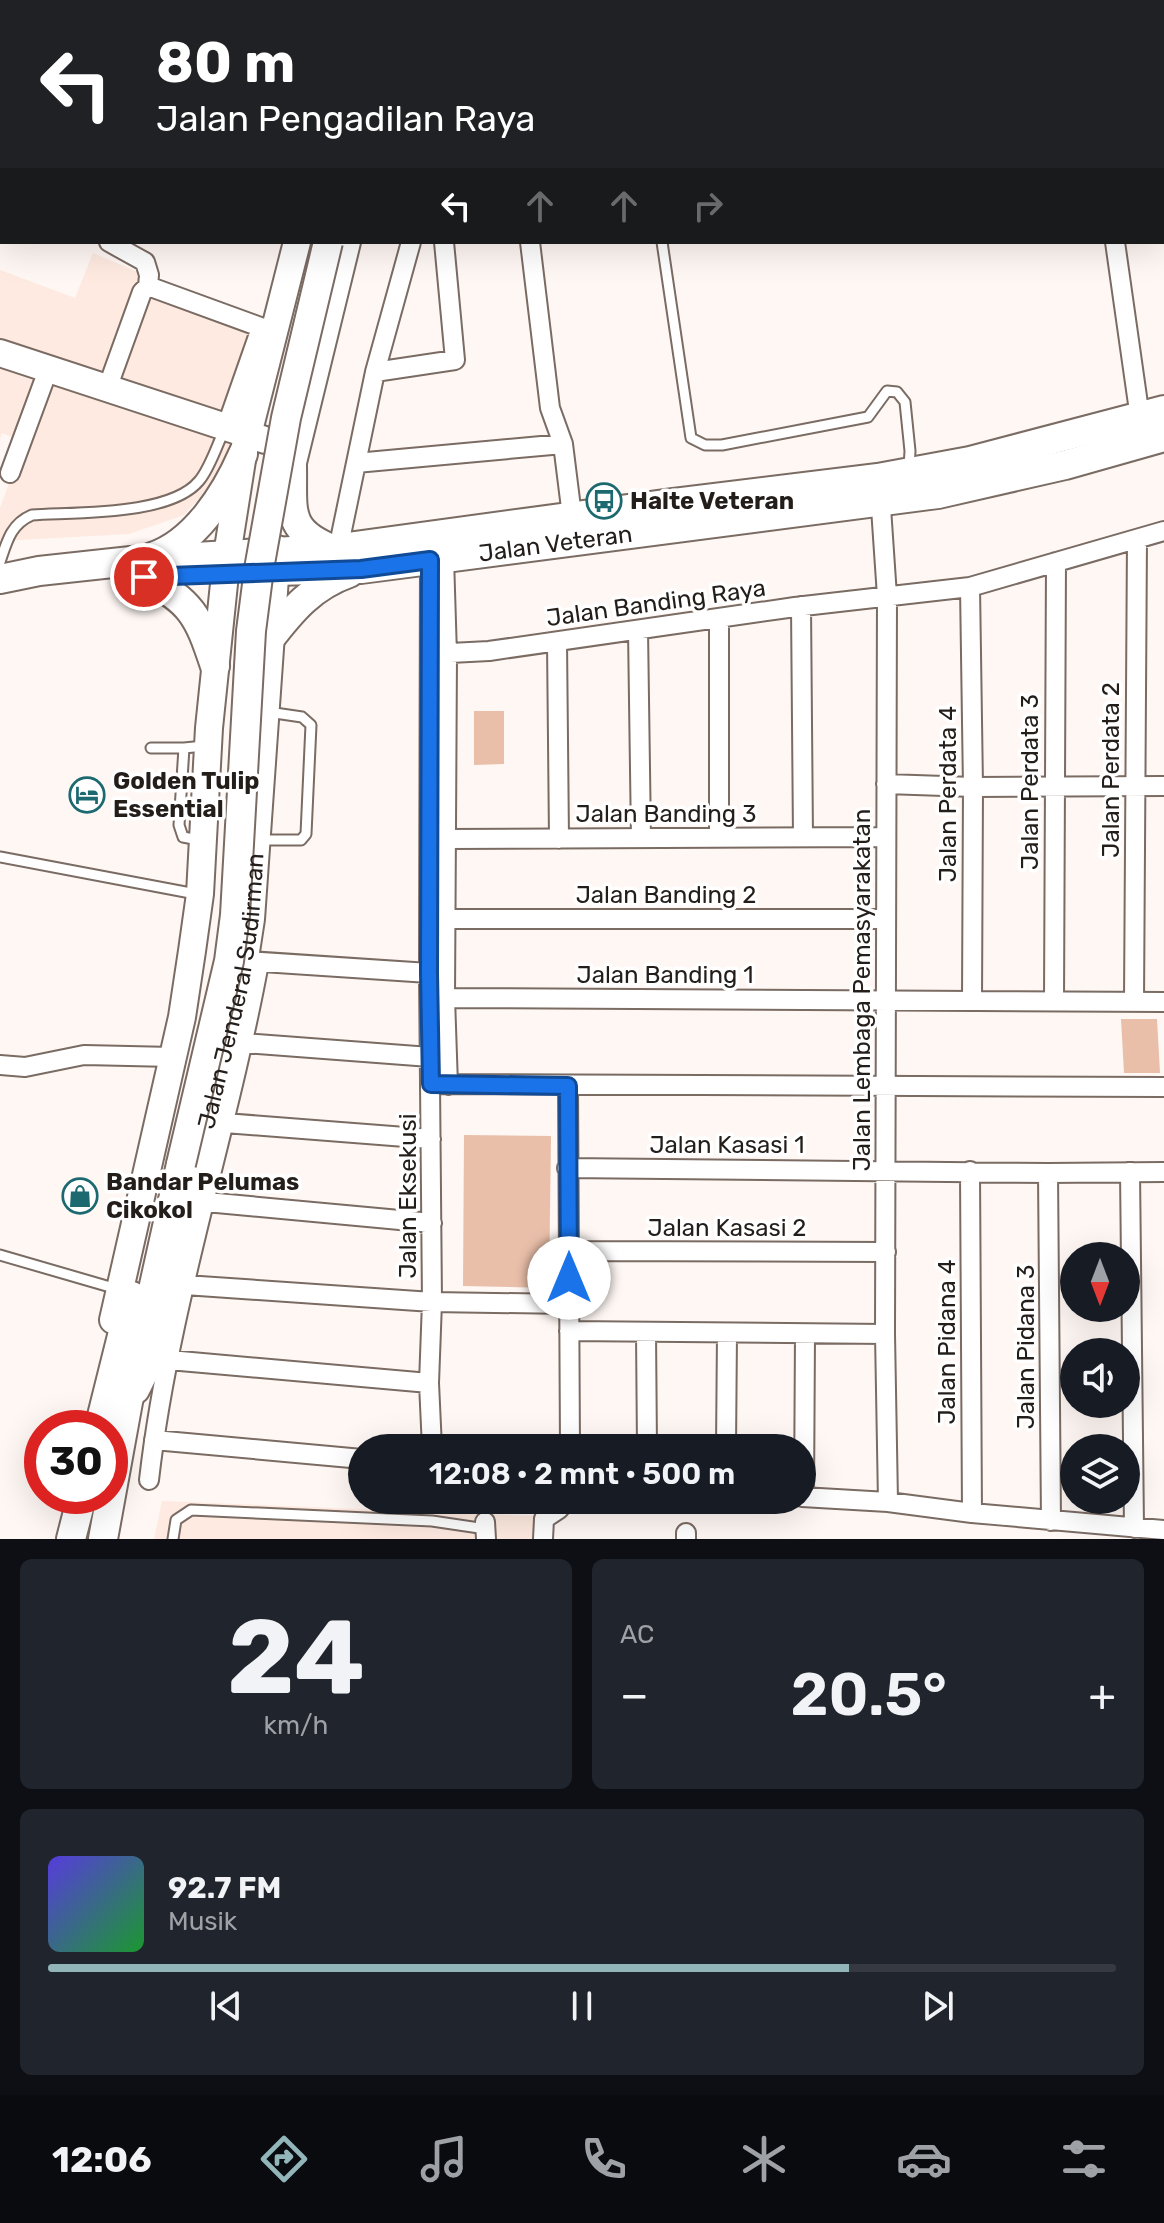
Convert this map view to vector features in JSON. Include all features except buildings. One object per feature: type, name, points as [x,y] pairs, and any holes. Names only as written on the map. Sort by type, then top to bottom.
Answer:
[{"type":"main road","name":"Jalan Jenderal Sudirman","points":[[173,1161],[217,905],[244,546],[270,403],[310,244]]},
{"type":"main road","name":"Jalan Jenderal Sudirman","points":[[111,1410],[173,1161],[223,988],[235,915],[251,631],[259,569],[286,418],[328,244]]},
{"type":"main road","name":"Jalan Veteran","points":[[879,490],[909,473],[970,461],[1152,414]]},
{"type":"main road","name":"Jalan Veteran","points":[[275,562],[361,569],[437,559],[635,520],[879,490],[986,485],[1164,437]]},
{"type":"main road","points":[[0,595],[137,569],[157,556],[194,529],[227,488],[239,439]]},
{"type":"main road","points":[[294,457],[293,512],[297,525],[314,542],[336,548]]},
{"type":"main road","name":"Jalan Veteran","points":[[275,562],[336,548],[572,516],[635,520]]},
{"type":"main road","points":[[0,579],[39,571],[275,562]]},
{"type":"main road","points":[[137,569],[183,600],[201,625],[215,666]]},
{"type":"main road","points":[[269,640],[294,607],[307,596],[337,577],[361,569]]},
{"type":"main road","points":[[71,1539],[77,1514]]},
{"type":"main road","name":"Jalan Jenderal Sudirman","points":[[103,1539],[105,1514]]},
{"type":"street","points":[[107,389],[142,292],[148,286],[149,275],[145,262],[113,244]]},
{"type":"street","name":"Jalan Jenderal Sudirman","points":[[111,1410],[101,1385],[102,1366],[173,1057],[200,894],[200,740],[215,666],[239,439],[268,330],[296,244]]},
{"type":"street","name":"Jalan Jenderal Sudirman","points":[[112,1410],[146,1374],[154,1354],[188,1240],[241,984],[251,962],[251,919],[275,562],[294,457],[347,244]]},
{"type":"street","points":[[336,548],[375,372],[410,244]]},
{"type":"street","points":[[375,372],[455,360],[444,244]]},
{"type":"street","points":[[530,244],[550,408],[563,444],[572,516]]},
{"type":"street","points":[[1115,244],[1152,414]]},
{"type":"street","points":[[148,286],[268,330]]},
{"type":"street","points":[[0,353],[294,457]]},
{"type":"street","points":[[10,473],[48,370]]},
{"type":"street","points":[[356,463],[563,444]]},
{"type":"street","name":"Jalan Lembaga Pemasyarakatan","points":[[879,490],[887,596],[885,1334],[888,1502]]},
{"type":"street","name":"Jalan Banding Raya","points":[[439,655],[557,642],[801,606],[970,587],[1164,531]]},
{"type":"street","name":"Jalan Perdata 2","points":[[1134,1002],[1137,539]]},
{"type":"street","name":"Jalan Eksekusi","points":[[431,1434],[431,1139],[440,1084],[446,919],[437,559]]},
{"type":"street","name":"Jalan Perdata 3","points":[[1054,1001],[1056,562]]},
{"type":"street","name":"Jalan Perdata 4","points":[[970,587],[972,1001]]},
{"type":"street","points":[[801,606],[803,837]]},
{"type":"street","points":[[719,619],[719,837]]},
{"type":"street","points":[[638,630],[641,838]]},
{"type":"street","points":[[557,642],[559,839]]},
{"type":"street","name":"Jalan Eksekusi","points":[[439,655],[429,973],[430,1057],[440,1084]]},
{"type":"street","points":[[200,740],[222,717],[242,713],[264,721]]},
{"type":"street","points":[[886,784],[1164,786]]},
{"type":"street","name":"Jalan Banding 3","points":[[446,839],[885,837]]},
{"type":"street","name":"Jalan Banding 2","points":[[446,919],[886,919]]},
{"type":"street","points":[[149,1480],[185,1285],[188,1240],[206,1202],[225,1123],[243,1043],[251,962],[429,973]]},
{"type":"street","name":"Jalan Banding 1","points":[[445,998],[1164,1002]]},
{"type":"street","points":[[243,1043],[430,1057]]},
{"type":"street","points":[[0,1065],[25,1067],[84,1055],[173,1057]]},
{"type":"street","points":[[440,1084],[1164,1087]]},
{"type":"street","points":[[568,1086],[570,1434]]},
{"type":"street","points":[[225,1123],[431,1139]]},
{"type":"street","name":"Jalan Kasasi 1","points":[[567,1168],[1164,1172]]},
{"type":"street","name":"Jalan Pidana 4","points":[[970,1171],[972,1513]]},
{"type":"street","points":[[1130,1172],[1134,1528]]},
{"type":"street","name":"Jalan Pidana 3","points":[[1048,1173],[1051,1521]]},
{"type":"street","points":[[206,1202],[432,1223]]},
{"type":"street","name":"Jalan Kasasi 2","points":[[569,1251],[886,1252]]},
{"type":"street","points":[[185,1285],[432,1302],[568,1304]]},
{"type":"street","points":[[569,1331],[885,1334]]},
{"type":"street","points":[[646,1332],[647,1434]]},
{"type":"street","points":[[726,1434],[727,1333]]},
{"type":"street","points":[[804,1434],[805,1334]]},
{"type":"street","points":[[169,1360],[429,1383]]},
{"type":"street","points":[[154,1440],[348,1458]]},
{"type":"street","points":[[816,1498],[888,1502],[972,1513],[1164,1530]]},
{"type":"street","points":[[543,1539],[544,1519],[552,1514]]},
{"type":"lane","points":[[662,244],[691,438],[705,445],[722,445],[868,417],[887,391],[897,392],[905,402],[909,473]]},
{"type":"lane","points":[[0,562],[13,528],[20,520],[32,515],[157,506],[183,496],[239,439]]},
{"type":"lane","points":[[257,840],[301,840],[306,834],[311,725],[302,717],[264,721]]},
{"type":"lane","points":[[151,748],[200,740]]},
{"type":"lane","points":[[0,857],[200,894]]},
{"type":"lane","points":[[0,1255],[120,1290]]},
{"type":"lane","points":[[173,1539],[176,1520],[191,1510],[432,1521],[486,1530]]},
{"type":"shaded area","points":[[93,253],[271,329],[230,465],[184,515],[129,534],[0,541],[0,508],[24,442],[2,433],[0,439],[0,270],[75,298]]},
{"type":"shaded area","points":[[474,711],[504,711],[504,764],[474,765]]},
{"type":"shaded area","points":[[1121,1019],[1157,1019],[1160,1073],[1124,1073]]},
{"type":"shaded area","points":[[464,1135],[551,1136],[549,1288],[463,1286]]},
{"type":"shaded area","points":[[162,1501],[348,1508],[348,1514],[534,1516],[533,1539],[154,1539]]},
{"type":"place","name":"Halte Veteran","points":[[604,501]]},
{"type":"place","name":"Golden Tulip Essential","points":[[87,795]]},
{"type":"place","name":"Bandar Pelumas Cikokol","points":[[80,1196]]},
{"type":"route","points":[[144,577],[361,569],[430,560],[431,1084],[568,1086],[569,1278]]}]
